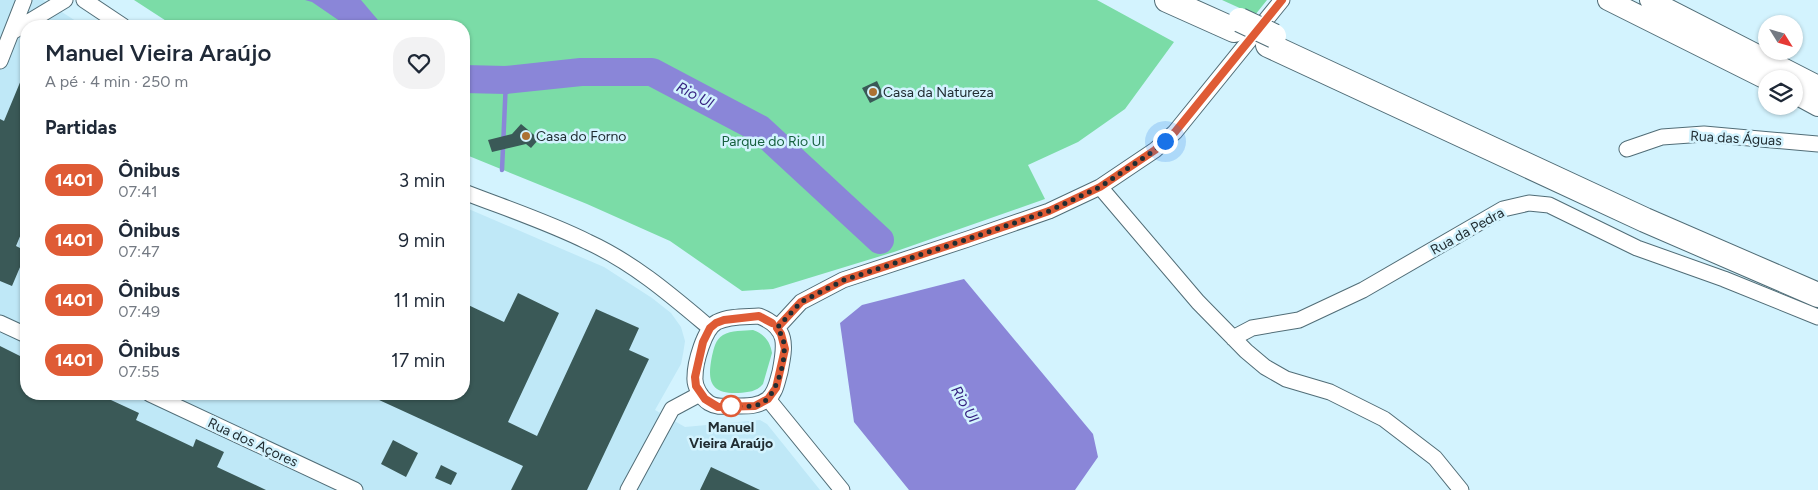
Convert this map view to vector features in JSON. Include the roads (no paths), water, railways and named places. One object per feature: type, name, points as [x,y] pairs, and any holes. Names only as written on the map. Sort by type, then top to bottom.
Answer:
[{"type":"highway","points":[[1167,0],[1237,25],[1645,220],[1818,295]]},
{"type":"highway","points":[[1195,0],[1237,25]]},
{"type":"highway","points":[[1271,41],[1818,280]]},
{"type":"main road","points":[[1608,0],[1758,75]]},
{"type":"main road","points":[[1653,1],[1818,86]]},
{"type":"main road","points":[[1803,98],[1818,106]]},
{"type":"street","points":[[0,62],[24,0]]},
{"type":"street","points":[[32,20],[66,0]]},
{"type":"street","points":[[84,0],[114,20]]},
{"type":"street","points":[[777,328],[801,302],[844,280],[1049,211],[1100,187],[1155,150],[1175,132],[1282,0]]},
{"type":"street","points":[[12,32],[20,27]]},
{"type":"street","name":"Rua das Águas","points":[[1627,149],[1662,137],[1704,134],[1818,144]]},
{"type":"street","points":[[1100,187],[1198,302],[1246,351],[1266,367],[1286,379],[1330,392],[1384,419],[1435,458],[1461,490]]},
{"type":"street","points":[[470,194],[589,242],[631,266],[667,291],[710,328]]},
{"type":"street","name":"Rua da Pedra","points":[[1233,338],[1252,328],[1299,320],[1363,290],[1503,209],[1529,203],[1549,205],[1637,248],[1724,279],[1818,317]]},
{"type":"street","points":[[759,316],[777,328],[781,334],[785,349],[776,388],[768,399],[755,406],[718,407],[710,404],[700,394],[695,377],[703,342],[710,328],[724,320],[759,316]]},
{"type":"street","points":[[0,323],[20,332]]},
{"type":"street","points":[[628,490],[672,409],[700,394]]},
{"type":"street","points":[[768,399],[842,490]]},
{"type":"street","name":"Rua dos Açores","points":[[163,400],[355,490]]},
{"type":"water","points":[[305,0],[361,0],[378,20],[338,20],[312,2]]},
{"type":"water","points":[[964,279],[1093,434],[1098,457],[1075,490],[909,490],[854,422],[840,323],[862,305]]},
{"type":"waterway","name":"Rio Ul","points":[[470,79],[506,80],[581,72],[652,72],[760,129],[880,240]]},
{"type":"waterway","points":[[502,170],[506,80]]},
{"type":"place","name":"Casa da Natureza","points":[[873,92]]},
{"type":"place","name":"Casa do Forno","points":[[526,136]]},
{"type":"place","name":"Manuel Vieira Araújo","points":[[731,406]]},
{"type":"park label","name":"Parque do Rio Ul","points":[[773,141]]}]
